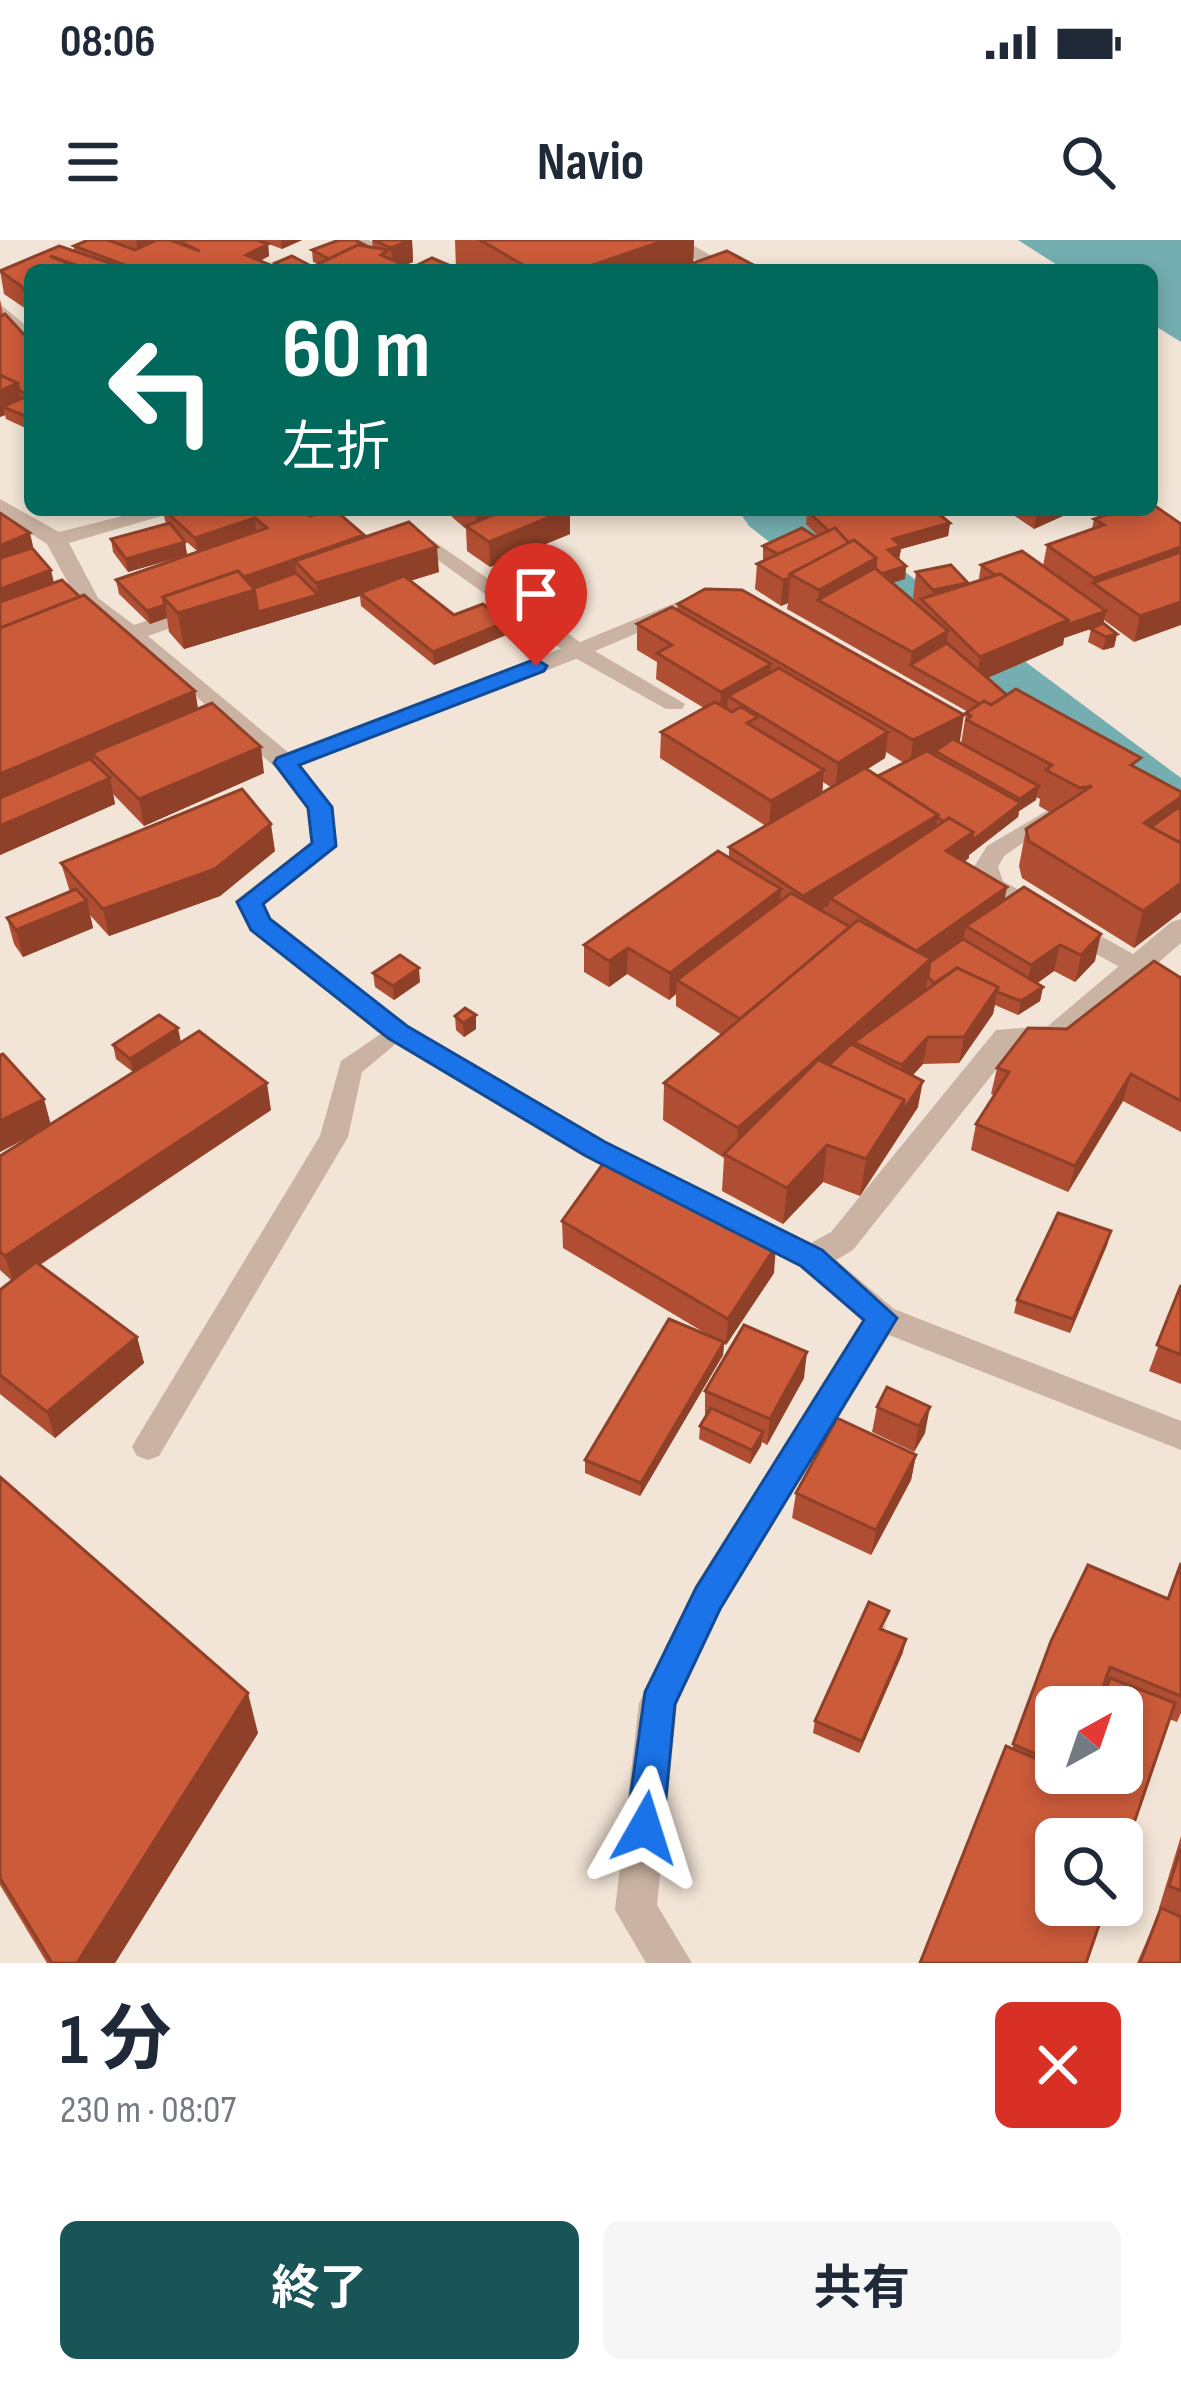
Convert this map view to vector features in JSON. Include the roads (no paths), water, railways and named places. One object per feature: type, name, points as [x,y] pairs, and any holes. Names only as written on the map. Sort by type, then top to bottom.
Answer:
[{"type":"street","points":[[671,240],[716,264]]},
{"type":"street","points":[[0,505],[56,540],[89,602],[285,763],[320,807],[324,846],[249,902],[260,924],[397,1032],[596,1149],[812,1258],[882,1318],[1181,1436]]},
{"type":"street","points":[[56,540],[148,516]]},
{"type":"street","points":[[130,634],[218,603]]},
{"type":"street","points":[[285,763],[578,650]]},
{"type":"street","points":[[812,1258],[842,1240],[1006,1037],[1055,1036],[1181,928]]},
{"type":"street","points":[[670,1963],[636,1910],[658,1703],[708,1598],[882,1318]]},
{"type":"lane","points":[[357,240],[380,253]]},
{"type":"lane","points":[[0,309],[24,332]]},
{"type":"lane","points":[[404,534],[578,650],[674,704]]},
{"type":"lane","points":[[578,650],[723,590],[742,601]]},
{"type":"lane","points":[[1048,817],[995,851],[986,867],[993,886],[1181,992]]},
{"type":"lane","points":[[148,1447],[334,1137],[350,1068],[397,1032]]},
{"type":"water","points":[[1018,240],[1181,240],[1181,342],[1158,328],[1158,264],[1056,264]]},
{"type":"waterway","points":[[783,516],[1181,821]]}]
